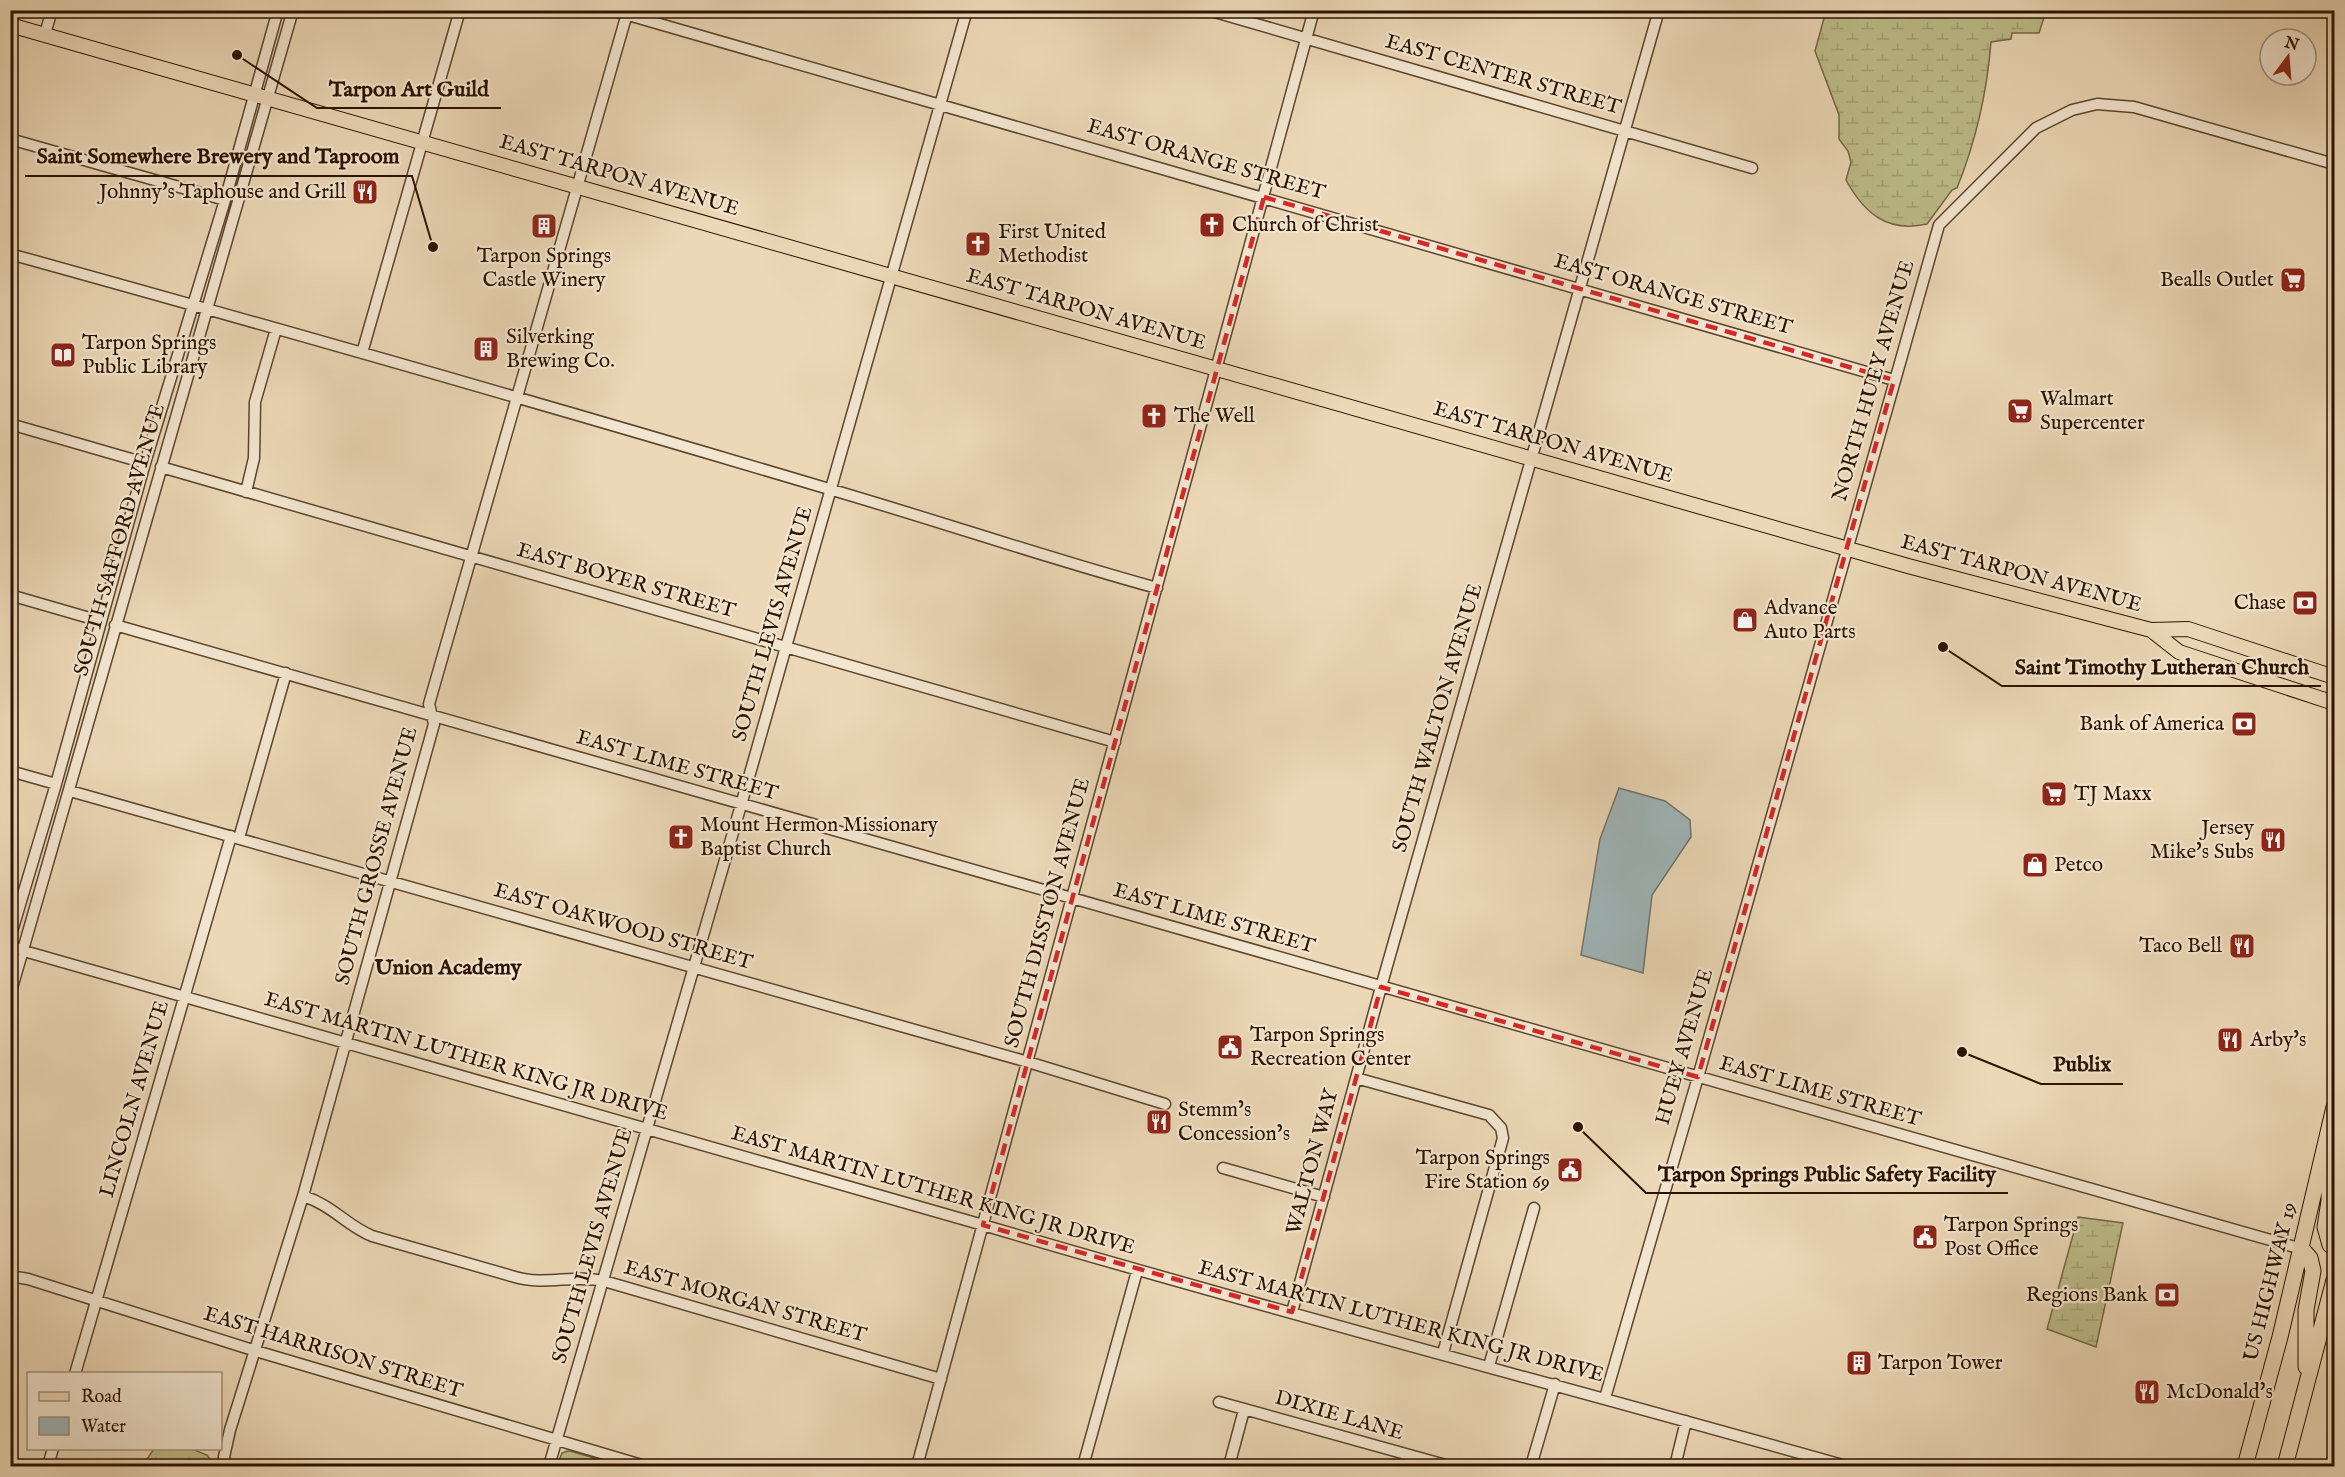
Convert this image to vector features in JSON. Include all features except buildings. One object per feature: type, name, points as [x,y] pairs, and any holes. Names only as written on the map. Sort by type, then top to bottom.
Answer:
[{"type":"highway","name":"US HIGHWAY 19","points":[[2245,1467],[2302,1249],[2334,1107]]},
{"type":"highway","points":[[2331,1124],[2330,1201],[2325,1227],[2330,1245],[2334,1247]]},
{"type":"highway","points":[[2302,1249],[2310,1258],[2313,1271],[2306,1310],[2305,1391]]},
{"type":"highway","points":[[2285,1467],[2305,1391],[2329,1322],[2334,1280]]},
{"type":"main road","name":"EAST TARPON AVENUE","points":[[10,25],[2026,598],[2151,630],[2188,629],[2334,676]]},
{"type":"main road","name":"EAST TARPON AVENUE","points":[[2151,630],[2179,652],[2334,703]]},
{"type":"street","points":[[45,34],[52,10]]},
{"type":"street","name":"SOUTH SAFFORD AVENUE","points":[[10,938],[56,784],[145,463],[225,200],[278,10]]},
{"type":"street","name":"SOUTH SAFFORD AVENUE","points":[[10,995],[115,625],[209,309],[293,10]]},
{"type":"street","points":[[362,353],[460,10]]},
{"type":"street","name":"EAST ORANGE STREET","points":[[611,10],[628,13],[1894,380]]},
{"type":"street","name":"SOUTH LEVIS AVENUE","points":[[549,1467],[832,489],[967,10]]},
{"type":"street","name":"EAST CENTER STREET","points":[[1208,10],[1752,168]]},
{"type":"street","name":"SOUTH DISSTON AVENUE","points":[[917,1467],[1314,10]]},
{"type":"street","name":"SOUTH WALTON AVENUE","points":[[1381,987],[1659,10]]},
{"type":"street","name":"SOUTH GROSSE AVENUE","points":[[225,1467],[224,1457],[230,1430],[303,1196],[434,724],[429,704],[628,13]]},
{"type":"street","name":"NORTH HUEY AVENUE","points":[[1782,775],[1939,225],[2036,128],[2066,112],[2097,104],[2134,107],[2334,164]]},
{"type":"street","points":[[10,139],[225,200]]},
{"type":"street","points":[[10,254],[220,312],[832,489],[1156,588]]},
{"type":"street","points":[[246,492],[254,458],[255,402],[276,329]]},
{"type":"street","points":[[10,424],[145,463]]},
{"type":"street","name":"EAST BOYER STREET","points":[[161,467],[1115,741]]},
{"type":"street","points":[[10,595],[100,621]]},
{"type":"street","name":"EAST LIME STREET","points":[[115,625],[2302,1249]]},
{"type":"street","name":"LINCOLN AVENUE","points":[[76,1372],[185,997],[286,674]]},
{"type":"street","points":[[10,771],[56,784]]},
{"type":"street","name":"HUEY AVENUE","points":[[1605,1398],[1782,775]]},
{"type":"street","name":"EAST OAKWOOD STREET","points":[[70,790],[1028,1062],[1165,1104]]},
{"type":"street","name":"EAST MARTIN LUTHER KING JR DRIVE","points":[[10,947],[1137,1271],[1443,1353],[1846,1467]]},
{"type":"street","name":"WALTON WAY","points":[[1292,1312],[1381,987]]},
{"type":"street","points":[[1356,1078],[1490,1115],[1501,1128],[1503,1138],[1443,1353]]},
{"type":"street","points":[[1223,1168],[1323,1197]]},
{"type":"street","name":"EAST MORGAN STREET","points":[[303,1196],[322,1203],[357,1229],[372,1236],[524,1280],[545,1282],[581,1277],[604,1281],[940,1379]]},
{"type":"street","points":[[1489,1366],[1534,1208]]},
{"type":"street","points":[[1083,1467],[1137,1271]]},
{"type":"street","name":"EAST HARRISON STREET","points":[[10,1276],[28,1279],[256,1351],[645,1467]]},
{"type":"street","points":[[1531,1467],[1555,1384]]},
{"type":"street","name":"DIXIE LANE","points":[[1219,1402],[1449,1467]]},
{"type":"street","points":[[1229,1467],[1244,1410]]},
{"type":"street","points":[[1675,1467],[1686,1421]]},
{"type":"street","points":[[48,1467],[53,1450]]},
{"type":"highlighted area","points":[[1264,197],[1894,380],[1698,1077],[1381,987],[1292,1312],[983,1225]]},
{"type":"green space","points":[[1826,11],[2046,11],[2039,33],[2012,33],[2011,39],[1991,42],[1980,116],[1964,170],[1957,188],[1952,190],[1927,224],[1900,226],[1878,218],[1861,202],[1846,180],[1851,162],[1848,151],[1839,139],[1839,115],[1815,51]]},
{"type":"green space","points":[[2078,1217],[2123,1223],[2096,1347],[2047,1329]]},
{"type":"green space","points":[[153,1450],[194,1450],[207,1455],[215,1466],[142,1466]]},
{"type":"green space","points":[[567,1451],[622,1466],[557,1466],[562,1453]]},
{"type":"water","points":[[1619,788],[1665,801],[1690,820],[1691,837],[1652,895],[1643,973],[1581,955],[1600,839]]},
{"type":"place","name":"Tarpon Art Guild","points":[[237,55]]},
{"type":"place","name":"Johnny's Taphouse and Grill","points":[[365,192]]},
{"type":"place","name":"Church of Christ","points":[[1212,225]]},
{"type":"place","name":"Tarpon Springs Castle Winery","points":[[544,226]]},
{"type":"place","name":"First United Methodist","points":[[978,244]]},
{"type":"place","name":"Saint Somewhere Brewery and Taproom","points":[[433,247]]},
{"type":"place","name":"Bealls Outlet","points":[[2293,280]]},
{"type":"place","name":"Silverking Brewing Co.","points":[[486,349]]},
{"type":"place","name":"Tarpon Springs Public Library","points":[[63,355]]},
{"type":"place","name":"Walmart Supercenter","points":[[2020,411]]},
{"type":"place","name":"The Well","points":[[1154,416]]},
{"type":"place","name":"Chase","points":[[2305,603]]},
{"type":"place","name":"Advance Auto Parts","points":[[1745,620]]},
{"type":"place","name":"Saint Timothy Lutheran Church","points":[[1943,647]]},
{"type":"place","name":"Bank of America","points":[[2244,724]]},
{"type":"place","name":"TJ Maxx","points":[[2054,794]]},
{"type":"place","name":"Mount Hermon Missionary Baptist Church","points":[[681,837]]},
{"type":"place","name":"Jersey Mike's Subs","points":[[2273,840]]},
{"type":"place","name":"Petco","points":[[2035,865]]},
{"type":"place","name":"Taco Bell","points":[[2242,946]]},
{"type":"place","name":"Arby's","points":[[2230,1040]]},
{"type":"place","name":"Tarpon Springs Recreation Center","points":[[1230,1047]]},
{"type":"place","name":"Publix","points":[[1962,1052]]},
{"type":"place","name":"Stemm’s Concession’s","points":[[1159,1122]]},
{"type":"place","name":"Tarpon Springs Public Safety Facility","points":[[1578,1127]]},
{"type":"place","name":"Tarpon Springs Fire Station 69","points":[[1570,1170]]},
{"type":"place","name":"Tarpon Springs Post Office","points":[[1925,1237]]},
{"type":"place","name":"Regions Bank","points":[[2167,1295]]},
{"type":"place","name":"Tarpon Tower","points":[[1859,1363]]},
{"type":"place","name":"McDonald's","points":[[2147,1392]]},
{"type":"district","name":"Union Academy","points":[[448,968]]}]
